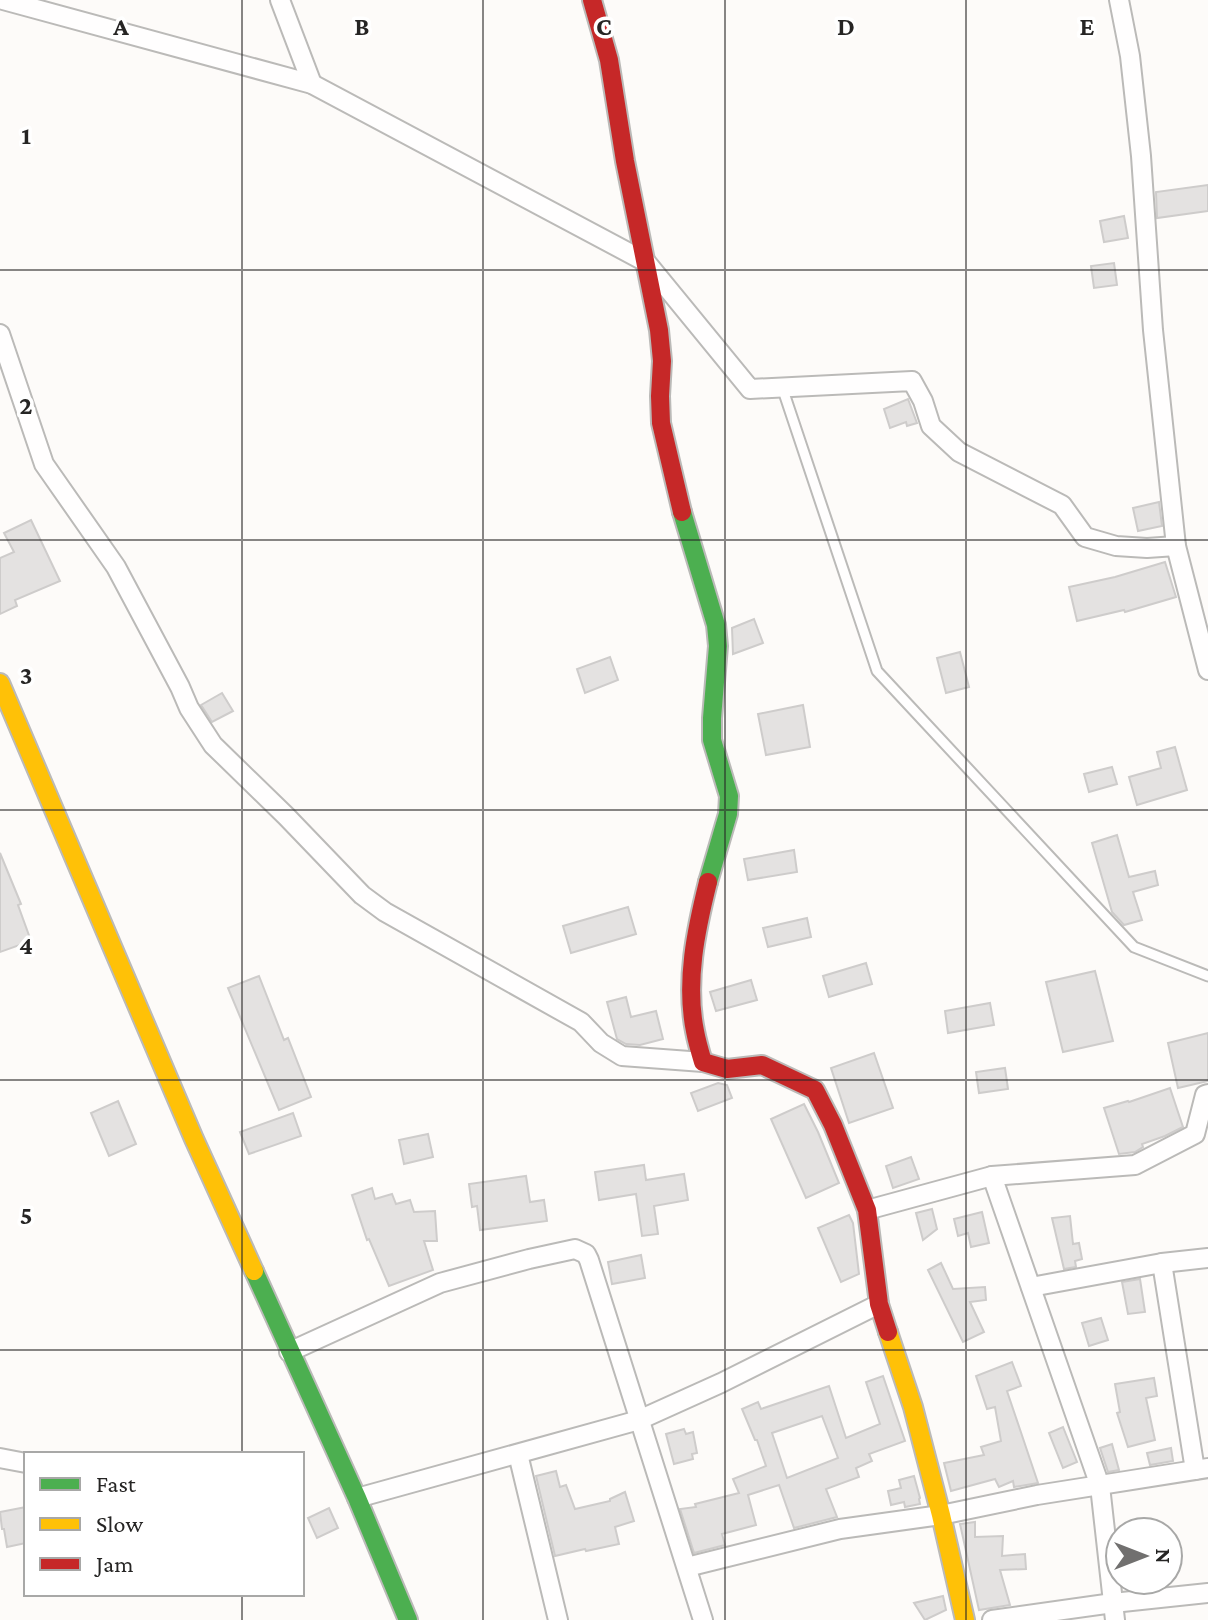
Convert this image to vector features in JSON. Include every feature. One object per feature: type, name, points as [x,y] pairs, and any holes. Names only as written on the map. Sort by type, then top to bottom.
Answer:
[{"type":"street","points":[[3,0],[312,84],[646,262],[750,389],[912,381],[931,426],[959,452],[1062,505],[1085,537],[1116,546],[1176,546]]},
{"type":"street","points":[[280,0],[312,84]]},
{"type":"street","points":[[592,0],[609,60],[625,161],[659,330],[661,423],[681,509],[716,625],[718,646],[712,740],[729,796],[728,814],[697,925],[692,1011],[695,1039],[703,1062]]},
{"type":"street","points":[[1119,0],[1130,56],[1141,156],[1153,330],[1176,546],[1208,670]]},
{"type":"street","points":[[0,334],[44,464],[116,567],[189,708],[213,745],[362,895],[385,912],[581,1022],[601,1043],[622,1056],[703,1062],[727,1069],[762,1065],[815,1090],[843,1148],[867,1210],[879,1304],[913,1407],[965,1620]]},
{"type":"street","points":[[0,683],[194,1139],[357,1498],[408,1620]]},
{"type":"street","points":[[867,1210],[992,1176],[1135,1165],[1201,1133],[1205,1095],[1208,1094]]},
{"type":"street","points":[[992,1176],[1100,1486],[1114,1611]]},
{"type":"street","points":[[289,1352],[440,1283],[575,1249],[586,1254],[703,1620]]},
{"type":"street","points":[[1031,1287],[1162,1263],[1208,1258]]},
{"type":"street","points":[[687,1567],[840,1529],[941,1515],[1037,1495],[1201,1469],[1162,1263]]},
{"type":"street","points":[[357,1498],[639,1420],[879,1304]]},
{"type":"street","points":[[518,1454],[558,1620]]},
{"type":"street","points":[[0,1458],[24,1463]]},
{"type":"street","points":[[992,1620],[1114,1611],[1208,1593]]},
{"type":"lane","points":[[782,387],[877,671],[1134,947],[1208,976]]},
{"type":"building","points":[[1208,185],[1208,211],[1157,218],[1156,192]]},
{"type":"building","points":[[1124,216],[1128,238],[1104,242],[1100,221]]},
{"type":"building","points":[[1114,263],[1117,285],[1094,288],[1091,266]]},
{"type":"building","points":[[908,399],[917,423],[907,426],[906,422],[890,428],[884,409]]},
{"type":"building","points":[[1159,502],[1162,526],[1138,531],[1133,508]]},
{"type":"building","points":[[31,520],[60,581],[15,600],[17,606],[0,614],[0,558],[14,552],[4,533]]},
{"type":"building","points":[[1165,562],[1176,597],[1125,612],[1077,621],[1069,587]]},
{"type":"building","points":[[754,619],[763,643],[733,654],[732,628]]},
{"type":"building","points":[[960,652],[969,687],[946,693],[937,658]]},
{"type":"building","points":[[610,657],[618,680],[585,693],[577,669]]},
{"type":"building","points":[[222,693],[233,711],[212,722],[201,705]]},
{"type":"building","points":[[803,705],[810,747],[766,755],[758,714]]},
{"type":"building","points":[[1175,747],[1187,790],[1137,805],[1129,777],[1161,768],[1157,752]]},
{"type":"building","points":[[1112,767],[1117,784],[1089,792],[1084,774]]},
{"type":"building","points":[[1117,835],[1129,877],[1155,871],[1158,885],[1133,892],[1142,920],[1124,925],[1112,912],[1092,843]]},
{"type":"building","points":[[794,850],[797,872],[748,880],[744,859]]},
{"type":"building","points":[[0,853],[21,904],[18,905],[31,941],[0,952]]},
{"type":"building","points":[[628,907],[636,934],[571,953],[563,926]]},
{"type":"building","points":[[807,918],[811,937],[768,947],[763,928]]},
{"type":"building","points":[[866,963],[872,984],[829,997],[823,976]]},
{"type":"building","points":[[1095,971],[1113,1041],[1063,1052],[1046,982]]},
{"type":"building","points":[[259,976],[311,1097],[279,1110],[228,988]]},
{"type":"building","points":[[751,980],[757,1000],[716,1011],[710,992]]},
{"type":"building","points":[[626,997],[631,1017],[656,1011],[663,1039],[640,1045],[626,1044],[617,1039],[607,1002]]},
{"type":"building","points":[[990,1003],[994,1025],[948,1033],[945,1011]]},
{"type":"building","points":[[1208,1033],[1208,1081],[1178,1088],[1168,1043]]},
{"type":"building","points":[[874,1053],[893,1108],[849,1123],[831,1068]]},
{"type":"building","points":[[1005,1068],[1008,1089],[979,1093],[976,1072]]},
{"type":"building","points":[[718,1083],[727,1085],[732,1098],[698,1111],[691,1093]]},
{"type":"building","points":[[1170,1088],[1183,1127],[1142,1144],[1143,1147],[1135,1152],[1119,1154],[1104,1108]]},
{"type":"building","points":[[118,1101],[136,1144],[109,1156],[91,1113]]},
{"type":"building","points":[[804,1104],[839,1183],[806,1198],[771,1119]]},
{"type":"building","points":[[293,1113],[301,1136],[249,1154],[240,1132]]},
{"type":"building","points":[[428,1134],[433,1157],[404,1164],[399,1140]]},
{"type":"building","points":[[911,1157],[919,1179],[893,1188],[886,1166]]},
{"type":"building","points":[[644,1165],[646,1180],[684,1174],[688,1200],[654,1206],[658,1234],[642,1236],[636,1194],[599,1200],[595,1172]]},
{"type":"building","points":[[526,1176],[530,1202],[544,1200],[547,1221],[480,1230],[477,1206],[472,1207],[469,1184]]},
{"type":"building","points":[[372,1188],[375,1199],[392,1194],[396,1204],[410,1200],[414,1212],[435,1211],[437,1241],[424,1241],[433,1270],[389,1286],[367,1240],[352,1195]]},
{"type":"building","points":[[932,1209],[937,1229],[923,1240],[916,1213]]},
{"type":"building","points":[[982,1212],[989,1243],[971,1247],[968,1233],[958,1236],[954,1219]]},
{"type":"building","points":[[849,1215],[853,1223],[859,1274],[841,1282],[818,1228]]},
{"type":"building","points":[[1070,1216],[1073,1244],[1079,1243],[1082,1259],[1075,1261],[1076,1267],[1064,1269],[1052,1218]]},
{"type":"building","points":[[641,1255],[645,1278],[612,1284],[608,1262]]},
{"type":"building","points":[[941,1263],[953,1289],[985,1287],[986,1300],[970,1302],[984,1332],[963,1342],[928,1270]]},
{"type":"building","points":[[1140,1279],[1145,1312],[1128,1314],[1122,1282]]},
{"type":"building","points":[[1101,1318],[1108,1340],[1089,1346],[1082,1323]]},
{"type":"building","points":[[1012,1362],[1021,1386],[1007,1391],[1038,1483],[1014,1487],[1013,1481],[999,1487],[995,1479],[951,1491],[944,1463],[984,1455],[981,1447],[1001,1441],[995,1407],[987,1409],[976,1376]]},
{"type":"building","points":[[883,1376],[905,1441],[869,1454],[872,1461],[856,1468],[859,1477],[826,1489],[837,1517],[794,1528],[779,1485],[748,1495],[756,1525],[722,1534],[725,1545],[694,1553],[680,1509],[739,1493],[733,1479],[766,1466],[742,1409],[758,1402],[761,1409],[829,1386],[846,1438],[880,1424],[866,1382]],"holes":[[[822,1416],[838,1458],[787,1478],[772,1433]]]},
{"type":"building","points":[[1154,1378],[1157,1396],[1146,1398],[1155,1440],[1128,1447],[1117,1413],[1120,1412],[1115,1384]]},
{"type":"building","points":[[1063,1427],[1077,1462],[1063,1468],[1049,1433]]},
{"type":"building","points":[[684,1429],[686,1434],[693,1432],[697,1453],[692,1454],[693,1459],[674,1464],[666,1434]]},
{"type":"building","points":[[1112,1444],[1119,1470],[1108,1472],[1100,1448]]},
{"type":"building","points":[[1171,1448],[1173,1461],[1150,1465],[1147,1453]]},
{"type":"building","points":[[556,1471],[560,1487],[566,1485],[575,1509],[610,1501],[625,1492],[634,1521],[615,1527],[619,1544],[555,1556],[536,1476]]},
{"type":"building","points":[[914,1476],[920,1504],[905,1507],[904,1502],[891,1505],[888,1491],[901,1488],[899,1480]]},
{"type":"building","points":[[24,1507],[24,1543],[7,1547],[0,1512]]},
{"type":"building","points":[[329,1508],[338,1528],[317,1538],[308,1518]]},
{"type":"building","points":[[975,1522],[975,1537],[1003,1536],[1002,1556],[1025,1554],[1026,1569],[1000,1570],[1010,1605],[979,1610],[960,1524]]},
{"type":"building","points":[[943,1596],[946,1610],[925,1620],[914,1603]]},
{"type":"traffic: fast","points":[[682,512],[716,625],[718,646],[712,740],[729,796],[728,814],[708,882]]},
{"type":"traffic: fast","points":[[254,1271],[357,1498],[408,1620]]},
{"type":"traffic: slow","points":[[0,683],[194,1139],[254,1271]]},
{"type":"traffic: slow","points":[[888,1332],[913,1407],[965,1620]]},
{"type":"traffic: jam","points":[[592,0],[609,60],[625,161],[659,330],[661,423],[682,512]]},
{"type":"traffic: jam","points":[[708,882],[696,937],[691,994],[703,1062],[727,1069],[762,1065],[815,1090],[833,1125],[867,1210],[879,1304],[888,1332]]}]
